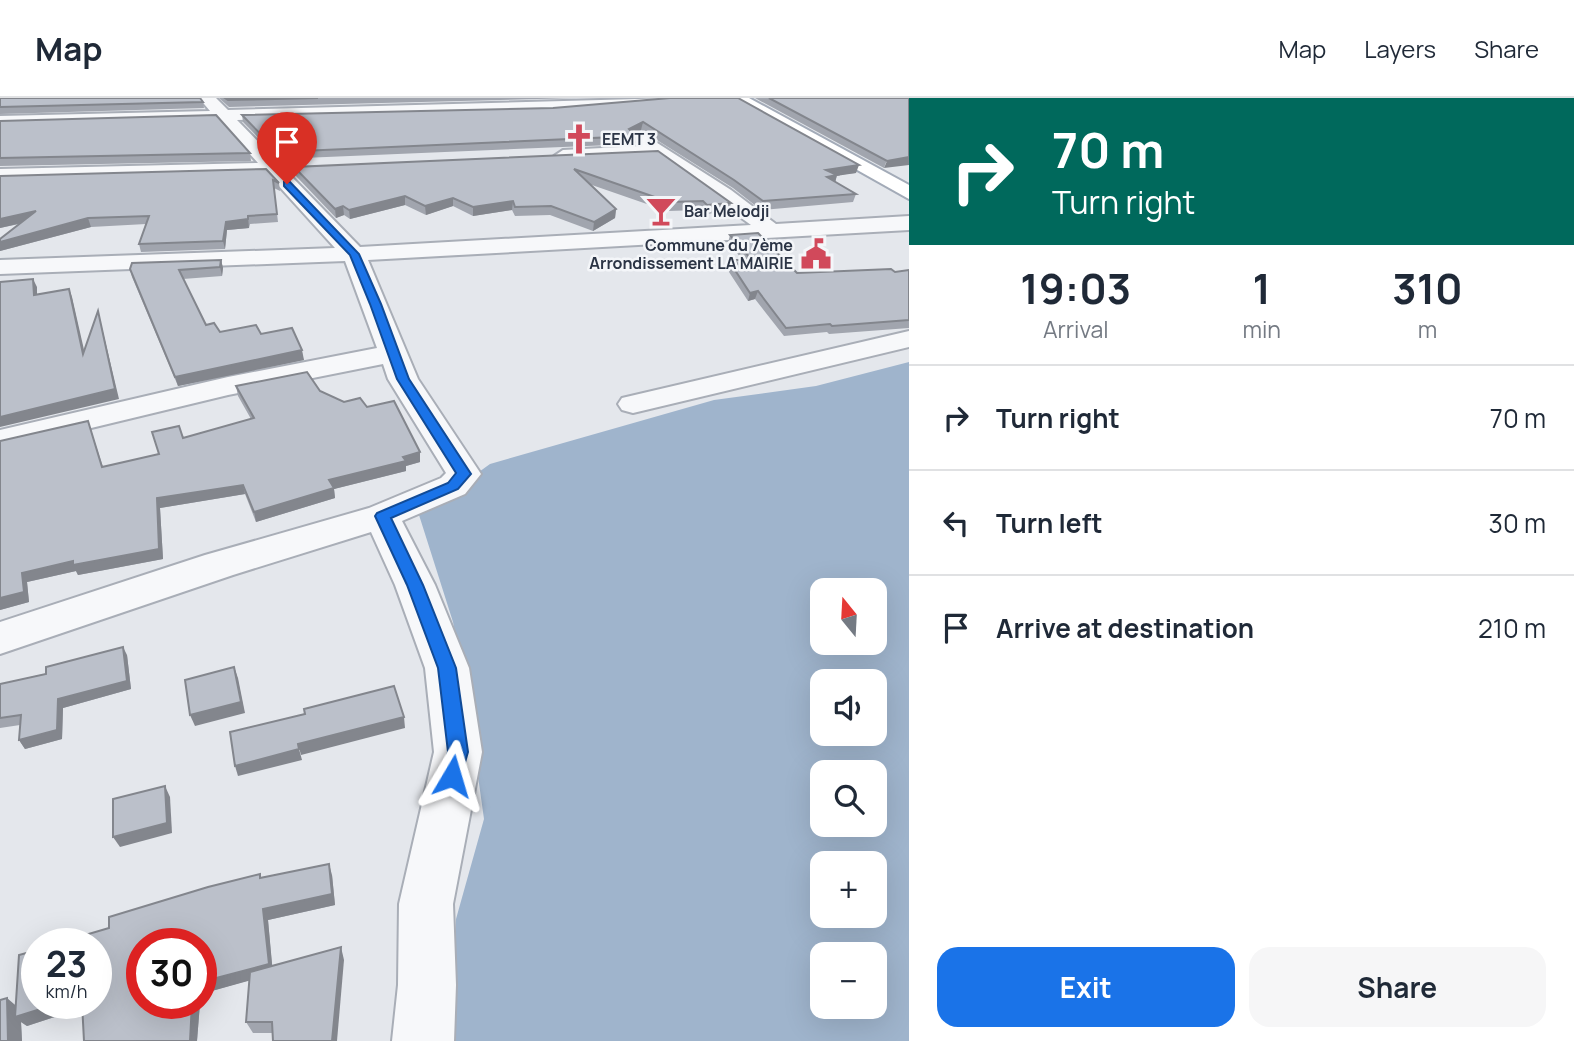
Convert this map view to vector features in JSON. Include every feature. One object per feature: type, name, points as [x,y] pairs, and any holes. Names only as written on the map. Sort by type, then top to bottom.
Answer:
[{"type":"main road","points":[[737,98],[909,193]]},
{"type":"main road","points":[[756,98],[909,179]]},
{"type":"street","points":[[36,98],[46,120]]},
{"type":"street","points":[[0,638],[219,565],[382,516],[453,486],[464,474],[403,379],[376,304],[354,254],[207,98]]},
{"type":"street","points":[[375,98],[395,111]]},
{"type":"street","points":[[0,121],[395,111],[667,98]]},
{"type":"street","points":[[594,101],[772,231]]},
{"type":"street","points":[[539,157],[659,151]]},
{"type":"street","points":[[0,175],[312,167]]},
{"type":"street","points":[[0,267],[354,254],[909,223]]},
{"type":"street","points":[[634,404],[909,339]]},
{"type":"street","points":[[0,440],[228,386],[392,354]]},
{"type":"street","points":[[382,516],[415,585],[447,668],[458,752],[426,904],[427,985],[423,1041]]},
{"type":"water","points":[[909,362],[909,1041],[449,1041],[456,919],[484,819],[466,691],[453,622],[419,515],[490,464],[714,400],[816,386]]},
{"type":"building","points":[[0,98],[200,98],[203,102],[0,107]]},
{"type":"building","points":[[225,98],[318,98],[228,100]]},
{"type":"building","points":[[670,98],[738,98],[859,165],[826,170],[837,175],[827,177],[856,194],[763,201],[643,122],[629,129],[636,136],[278,152],[242,115],[553,108]]},
{"type":"building","points":[[769,98],[909,98],[909,157],[887,161]]},
{"type":"building","points":[[216,115],[250,153],[0,158],[0,121]]},
{"type":"building","points":[[658,151],[731,203],[707,205],[703,201],[669,202],[574,169],[616,209],[594,222],[551,206],[515,207],[513,201],[473,207],[453,198],[425,206],[405,196],[349,210],[343,206],[335,209],[294,167]]},
{"type":"building","points":[[266,169],[279,183],[273,180],[277,214],[248,216],[248,219],[226,222],[223,241],[139,244],[149,216],[88,218],[0,242],[0,239],[36,211],[0,219],[0,176]]},
{"type":"building","points":[[758,233],[797,273],[909,270],[909,320],[786,328],[758,291],[750,293],[731,264],[737,264],[735,260],[752,260],[730,235]]},
{"type":"building","points":[[221,260],[220,267],[179,270],[206,325],[214,323],[220,332],[256,325],[261,334],[292,328],[302,350],[175,377],[130,269],[132,263]]},
{"type":"building","points":[[33,279],[34,295],[69,289],[83,354],[98,311],[115,389],[0,417],[0,282]]},
{"type":"building","points":[[307,372],[320,391],[344,402],[360,398],[367,407],[394,401],[420,452],[403,457],[406,461],[329,480],[334,488],[254,512],[243,485],[157,498],[159,549],[73,565],[73,561],[22,573],[24,592],[0,598],[0,441],[88,421],[102,467],[159,454],[152,432],[179,426],[183,438],[254,418],[236,386]]},
{"type":"building","points":[[123,647],[127,681],[58,699],[57,730],[19,740],[21,715],[0,718],[0,684],[46,674],[46,667]]},
{"type":"building","points":[[234,667],[241,702],[190,715],[185,680]]},
{"type":"building","points":[[394,686],[404,717],[298,744],[299,749],[235,766],[230,732],[305,714],[304,709]]},
{"type":"building","points":[[165,786],[167,823],[113,837],[113,799]]},
{"type":"building","points":[[329,864],[332,894],[263,909],[269,964],[217,978],[217,928],[126,928],[126,1019],[191,1019],[190,1041],[84,1041],[83,1019],[112,1019],[112,928],[109,928],[109,917],[208,887],[260,874],[260,878]]},
{"type":"building","points":[[341,947],[332,1041],[273,1041],[272,1022],[246,1022],[250,972]]},
{"type":"building","points":[[19,955],[21,1015],[15,1017]]},
{"type":"building","points":[[7,998],[8,1041],[0,1041],[0,1000]]},
{"type":"place","name":"EEMT 3","points":[[579,139]]},
{"type":"place","name":"Bar Melodji","points":[[661,211]]},
{"type":"place","name":"Commune du 7ème Arrondissement LA MAIRIE","points":[[816,254]]},
{"type":"route","points":[[287,184],[354,254],[376,304],[403,379],[464,474],[453,486],[382,516],[415,585],[447,668],[458,752],[452,776]]}]
